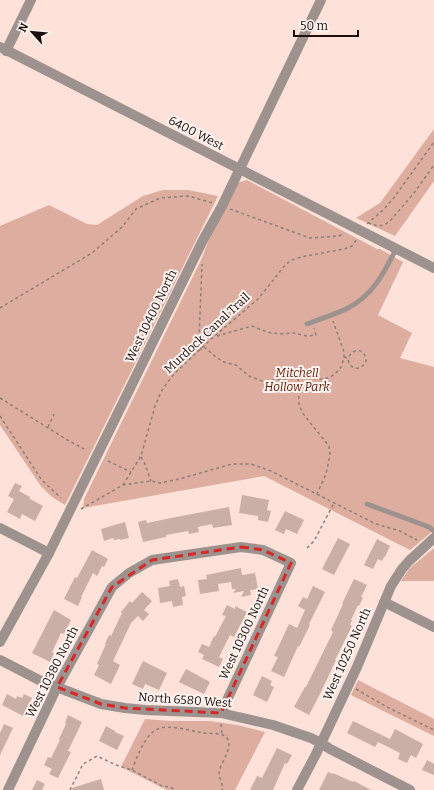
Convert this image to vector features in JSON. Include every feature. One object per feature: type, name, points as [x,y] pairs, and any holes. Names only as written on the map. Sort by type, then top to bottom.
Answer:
[{"type":"street","points":[[3,49],[31,0]]},
{"type":"street","name":"West 10400 North","points":[[0,642],[49,553],[202,240],[222,206],[321,0]]},
{"type":"street","name":"6400 West","points":[[3,49],[239,169],[356,233],[380,241],[434,268]]},
{"type":"street","points":[[0,528],[49,553]]},
{"type":"street","name":"West 10250 North","points":[[297,790],[365,650],[392,586],[402,570],[416,554],[434,538]]},
{"type":"street","name":"West 10380 North","points":[[8,790],[57,687],[112,587],[129,573],[152,560],[241,547],[263,550],[291,563]]},
{"type":"street","name":"West 10300 North","points":[[221,713],[291,563]]},
{"type":"street","points":[[384,602],[434,627]]},
{"type":"street","name":"North 6580 West","points":[[0,660],[41,681],[101,704],[125,708],[221,713],[273,725],[321,743],[410,790]]},
{"type":"lane","points":[[310,323],[347,309],[367,294],[382,275],[396,249]]},
{"type":"lane","points":[[367,504],[429,527],[434,531]]},
{"type":"path","points":[[434,142],[393,198],[368,223],[380,226],[390,221],[414,193],[434,165]]},
{"type":"path","points":[[0,308],[92,253],[122,227],[136,209],[160,198],[188,196],[212,202],[310,238],[356,233]]},
{"type":"path","name":"Murdock Canal Trail","points":[[123,485],[141,456],[156,406],[167,383],[174,374],[258,299],[286,264],[300,257],[348,248],[352,246],[356,233]]},
{"type":"path","points":[[201,350],[199,338],[202,258]]},
{"type":"path","points":[[204,346],[224,362],[236,365],[249,376],[262,381],[298,378],[325,379],[338,371],[344,357],[344,352],[331,315]]},
{"type":"path","points":[[215,336],[252,326],[267,332],[280,334],[294,333],[308,336],[316,335],[310,323]]},
{"type":"path","points":[[358,350],[363,352],[366,356],[366,361],[359,368],[354,368],[350,365],[348,358],[354,351],[358,350]]},
{"type":"path","points":[[344,357],[348,358]]},
{"type":"path","points":[[298,378],[299,405],[304,415],[328,446],[330,455],[326,474],[317,495]]},
{"type":"path","points":[[0,398],[84,449]]},
{"type":"path","points":[[48,427],[54,414]]},
{"type":"path","points":[[0,416],[41,479],[61,498]]},
{"type":"path","points":[[141,456],[151,481]]},
{"type":"path","points":[[108,461],[131,472]]},
{"type":"path","points":[[80,511],[123,485],[151,481],[160,483],[232,464],[251,464],[271,471],[376,524],[400,531],[417,540]]},
{"type":"path","points":[[307,548],[314,540],[334,503]]},
{"type":"path","points":[[348,685],[387,708],[434,730]]},
{"type":"path","points":[[221,724],[222,734]]},
{"type":"path","points":[[132,770],[148,735],[158,728],[171,727],[207,734],[222,734],[228,739],[230,747],[220,768],[219,775],[223,788],[222,790]]},
{"type":"path","points":[[70,790],[83,764],[97,756],[116,765],[132,770],[162,786],[170,787],[175,790]]},
{"type":"path","points":[[159,790],[162,786]]},
{"type":"highlighted area","points":[[241,547],[263,550],[291,563],[221,713],[125,708],[101,704],[57,687],[112,587],[152,560]]},
{"type":"green space","points":[[434,129],[434,181],[395,236],[356,218],[380,203]]},
{"type":"green space","name":"Mitchell Hollow Park","points":[[247,180],[403,262],[378,315],[412,333],[400,358],[434,367],[434,530],[410,550],[264,476],[83,508],[84,499],[202,258],[213,228],[236,183]]},
{"type":"green space","points":[[163,190],[188,190],[218,196],[65,505],[52,497],[40,485],[0,425],[0,226],[49,205],[87,224],[97,225],[143,196]]},
{"type":"green space","points":[[434,548],[434,581],[401,581],[409,569]]},
{"type":"green space","points":[[358,680],[434,719],[434,736],[351,695]]},
{"type":"green space","points":[[145,719],[210,721],[237,725],[265,732],[235,790],[167,790],[121,767]]},
{"type":"building","points":[[15,483],[22,486],[19,491],[43,506],[35,521],[22,514],[20,519],[7,512],[14,499],[8,496]]},
{"type":"building","points":[[242,495],[269,500],[267,510],[271,511],[268,522],[258,520],[258,516],[239,513]]},
{"type":"building","points":[[229,507],[232,525],[213,528],[212,524],[198,527],[199,532],[189,534],[188,531],[166,535],[166,537],[143,542],[138,522],[146,520],[147,523]]},
{"type":"building","points":[[285,511],[304,520],[297,534],[286,529],[284,534],[275,530]]},
{"type":"building","points":[[125,522],[129,538],[114,540],[113,538],[104,541],[101,529]]},
{"type":"building","points":[[338,538],[350,544],[334,575],[322,569]]},
{"type":"building","points":[[377,539],[390,546],[385,557],[382,561],[378,559],[373,569],[364,565]]},
{"type":"building","points":[[92,550],[108,559],[104,567],[102,566],[97,576],[93,573],[78,606],[64,599],[75,577],[77,578]]},
{"type":"building","points":[[241,568],[242,575],[255,573],[258,589],[250,590],[251,595],[241,597],[244,591],[233,593],[236,589],[232,589],[231,582],[218,584],[219,591],[200,594],[198,580],[207,579],[206,575]]},
{"type":"building","points":[[178,579],[180,587],[184,586],[186,596],[182,597],[183,605],[173,607],[172,601],[160,603],[158,588],[170,586],[169,581]]},
{"type":"building","points":[[354,579],[367,585],[361,597],[363,598],[351,620],[350,625],[352,626],[309,715],[294,707],[306,687],[333,632],[331,630]]},
{"type":"building","points":[[313,586],[325,592],[284,677],[271,671],[278,657],[274,656],[289,624],[297,628],[305,610],[298,606],[303,597],[307,599]]},
{"type":"building","points":[[142,592],[152,601],[144,610],[149,614],[143,621],[138,616],[131,623],[113,661],[120,665],[111,684],[94,675],[99,665],[97,664],[109,635],[111,636],[122,613],[121,612],[130,601],[132,603]]},
{"type":"building","points":[[227,605],[235,609],[235,606],[247,612],[234,637],[230,635],[219,657],[223,659],[219,667],[202,659],[204,655],[198,652],[202,644],[209,647],[226,616],[222,615]]},
{"type":"building","points":[[54,610],[71,620],[64,634],[61,633],[52,652],[54,653],[50,662],[32,653]]},
{"type":"building","points":[[143,661],[167,673],[159,690],[145,684],[143,689],[132,684]]},
{"type":"building","points":[[186,669],[210,682],[204,694],[179,682]]},
{"type":"building","points":[[262,676],[272,681],[270,685],[274,687],[267,702],[253,695]]},
{"type":"building","points":[[7,694],[16,699],[17,696],[22,698],[24,694],[32,698],[23,716],[2,705]]},
{"type":"building","points":[[68,715],[82,722],[68,751],[71,752],[58,778],[49,774],[52,769],[44,765],[48,757],[51,758],[60,740],[59,739],[66,724]]},
{"type":"building","points":[[353,721],[390,739],[395,729],[423,744],[416,758],[411,755],[407,763],[398,759],[400,753],[378,742],[375,747],[347,733]]},
{"type":"building","points":[[4,724],[13,728],[0,755],[0,733]]},
{"type":"building","points":[[106,726],[124,736],[117,750],[99,741]]},
{"type":"building","points":[[277,748],[292,755],[287,764],[285,763],[273,790],[250,790],[257,776],[262,778]]},
{"type":"building","points":[[427,760],[434,764],[434,775],[422,770]]},
{"type":"building","points":[[328,772],[353,782],[354,781],[371,790],[319,790]]},
{"type":"building","points":[[101,779],[104,790],[72,790],[72,788]]},
{"type":"building","points":[[37,780],[45,784],[42,790],[32,790]]}]
